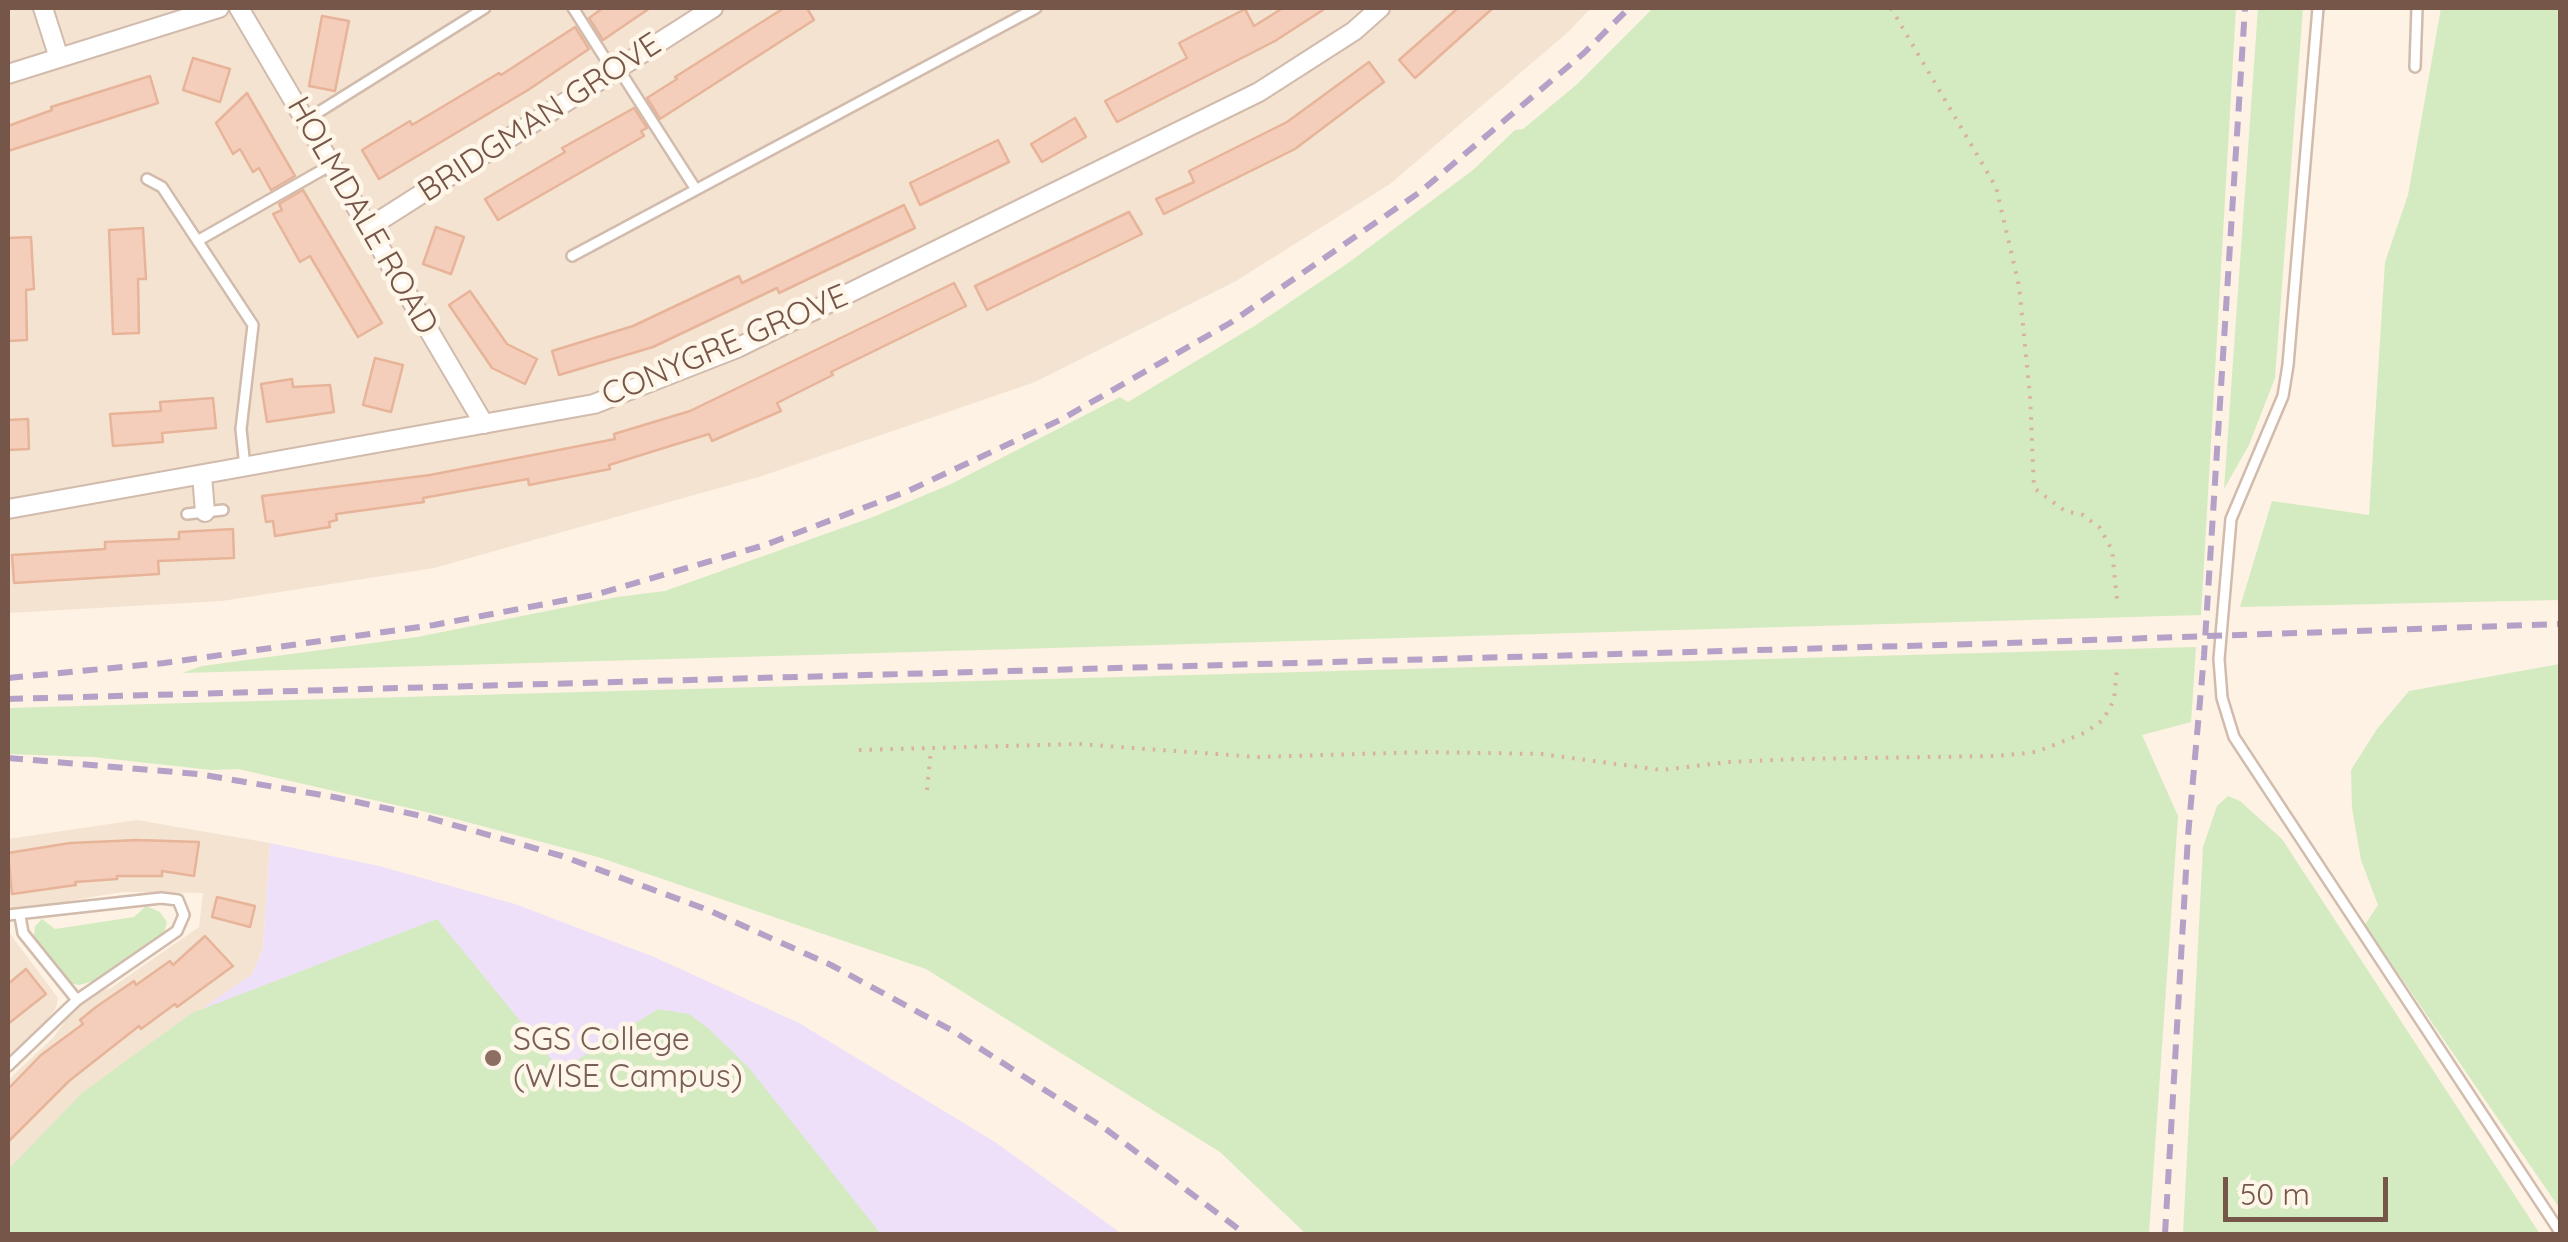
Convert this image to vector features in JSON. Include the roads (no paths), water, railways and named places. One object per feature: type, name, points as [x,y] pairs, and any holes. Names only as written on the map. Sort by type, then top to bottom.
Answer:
[{"type":"street","points":[[44,8],[59,58]]},
{"type":"street","points":[[8,74],[219,8]]},
{"type":"street","name":"HOLMDALE ROAD","points":[[239,8],[484,424]]},
{"type":"street","name":"BRIDGMAN GROVE","points":[[368,228],[713,8]]},
{"type":"street","name":"CONYGRE GROVE","points":[[8,510],[594,404],[737,348],[1259,92],[1354,31],[1380,8]]},
{"type":"street","points":[[202,474],[205,512]]},
{"type":"lane","points":[[305,120],[470,12],[485,8]]},
{"type":"lane","points":[[573,8],[694,188]]},
{"type":"lane","points":[[572,256],[1036,8]]},
{"type":"lane","points":[[2318,8],[2288,365],[2283,396],[2231,519],[2219,658],[2222,698],[2234,737],[2560,1232]]},
{"type":"lane","points":[[2415,67],[2417,8]]},
{"type":"lane","points":[[198,240],[332,165]]},
{"type":"lane","points":[[147,179],[162,187],[253,325],[241,428],[245,467]]},
{"type":"lane","points":[[8,916],[161,898],[178,900],[184,915],[177,931],[76,1000],[8,1066]]},
{"type":"lane","points":[[20,916],[23,932],[76,1000]]},
{"type":"railway","points":[[8,678],[164,663],[434,625],[598,594],[765,545],[908,491],[1062,419],[1230,323],[1420,192],[1584,53],[1629,8]]},
{"type":"railway","points":[[2165,1234],[2245,8]]},
{"type":"railway","points":[[8,699],[2560,624]]},
{"type":"railway","points":[[8,758],[198,774],[334,797],[426,817],[562,856],[708,910],[831,965],[953,1031],[1107,1130],[1245,1234]]},
{"type":"place","name":"SGS College (WISE Campus)","points":[[493,1058]]}]
